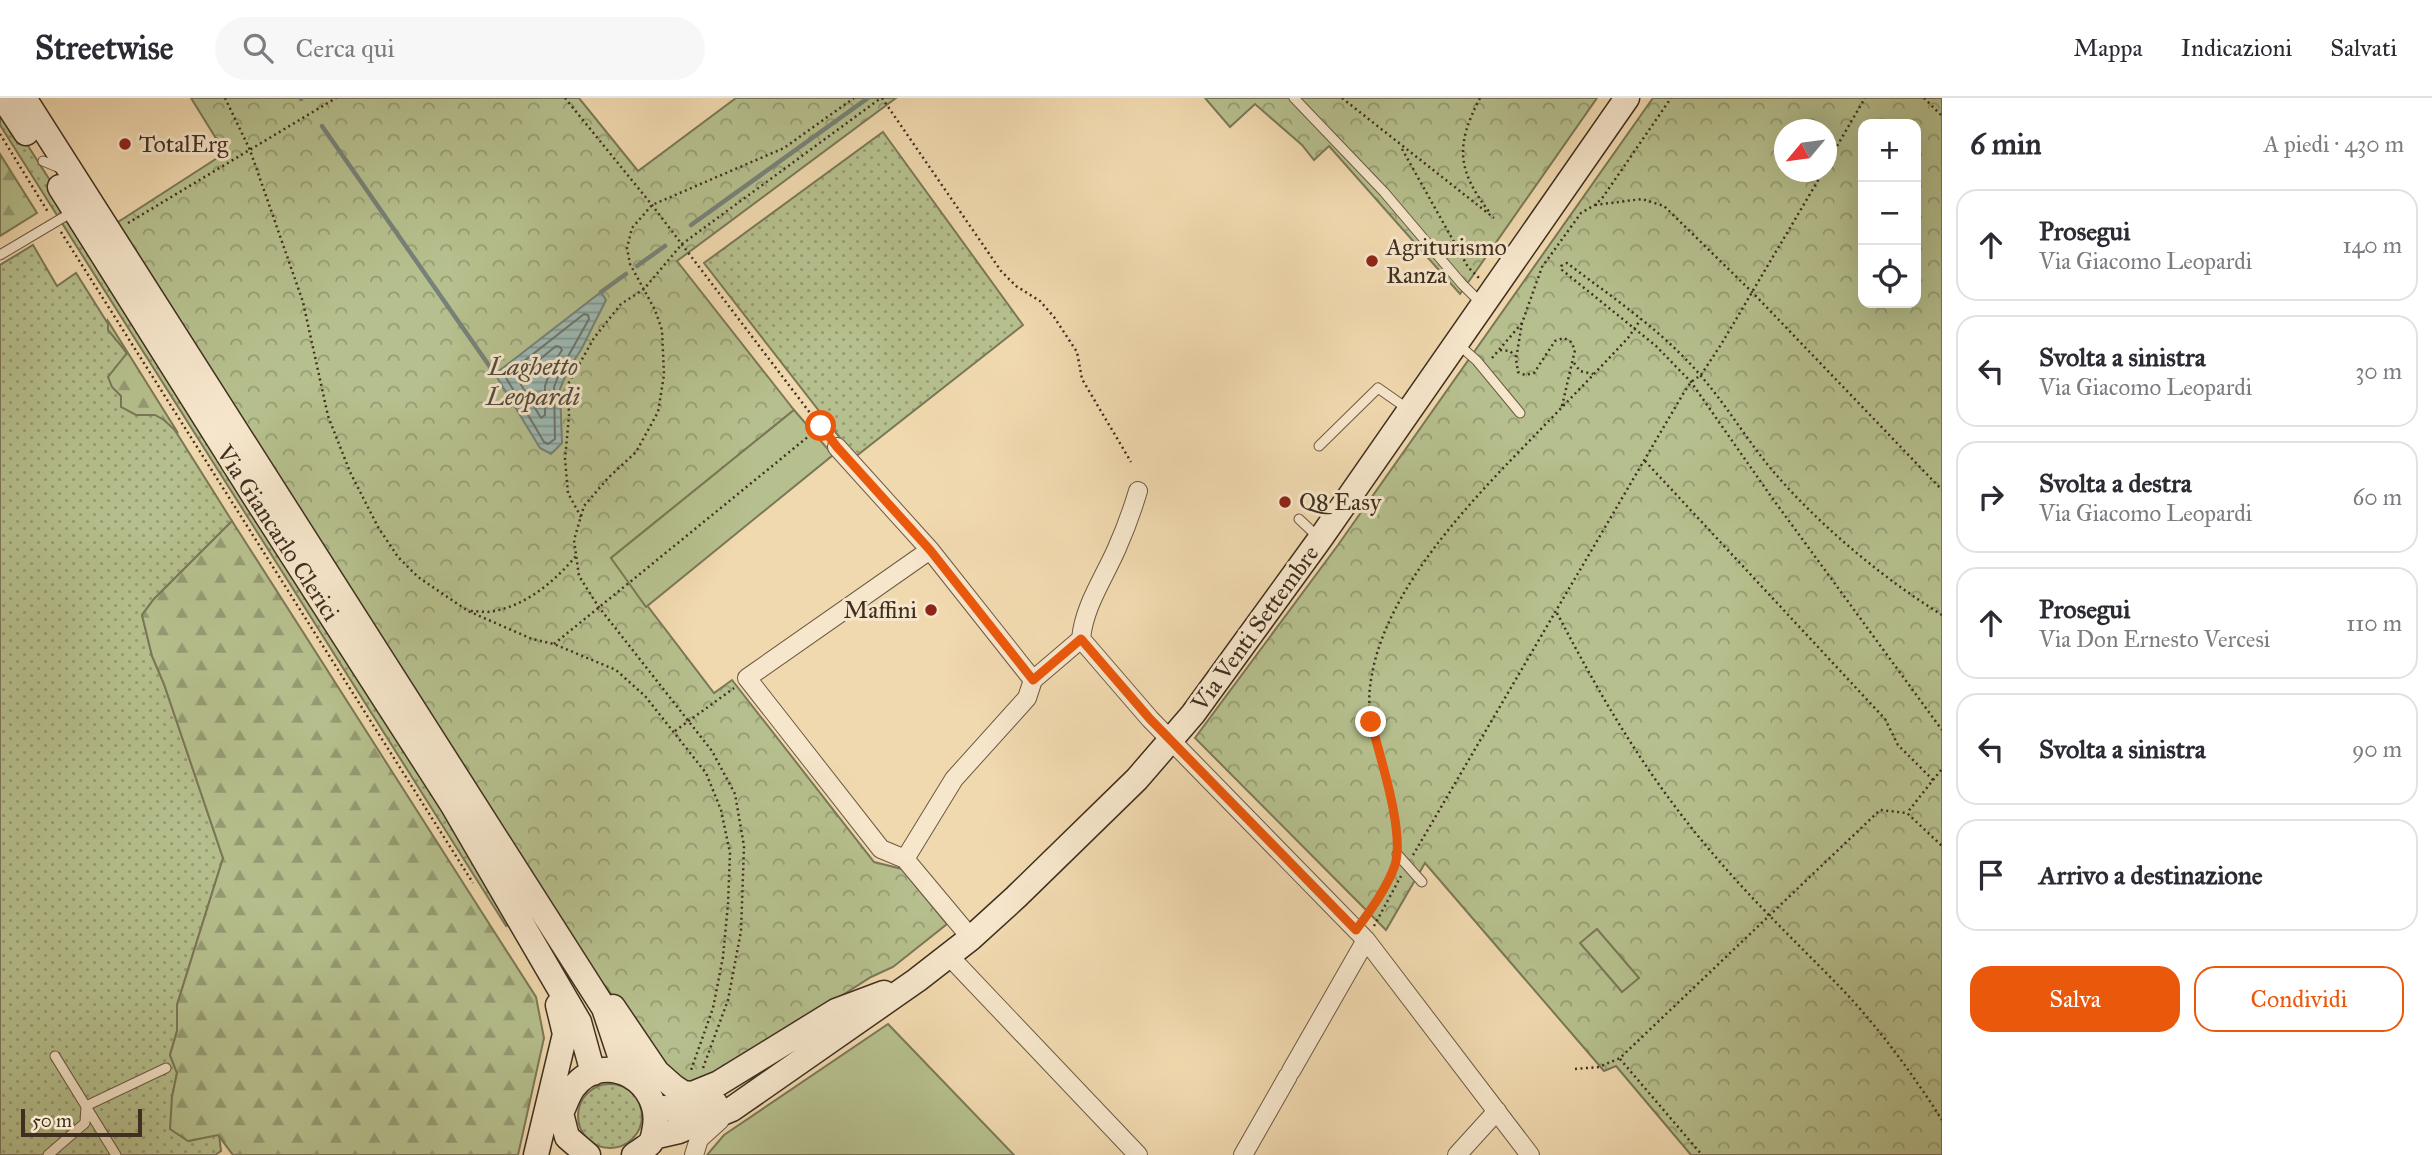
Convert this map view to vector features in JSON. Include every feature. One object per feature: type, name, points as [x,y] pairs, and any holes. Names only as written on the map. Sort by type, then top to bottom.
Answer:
[{"type":"street","name":"Via Giancarlo Clerici","points":[[4,98],[43,161],[82,213],[258,502],[452,804],[579,1022],[593,1073]]},
{"type":"street","name":"Via Giancarlo Clerici","points":[[24,98],[47,125],[82,213],[110,234],[279,496],[604,1007],[620,1056],[632,1076],[648,1090],[655,1107]]},
{"type":"street","name":"Via Venti Settembre","points":[[650,1147],[679,1131],[732,1109],[949,956],[1064,852],[1172,740],[1320,539],[1627,98]]},
{"type":"street","points":[[837,447],[930,550],[1033,680]]},
{"type":"street","points":[[905,859],[954,779],[1027,698],[1033,680],[1081,639],[1094,593],[1117,550],[1138,491]]},
{"type":"street","points":[[930,550],[747,678],[881,849],[905,859],[971,938]]},
{"type":"street","points":[[1081,639],[1150,719],[1361,935],[1530,1155]]},
{"type":"street","points":[[1243,1155],[1290,1074],[1361,935]]},
{"type":"street","name":"Via Giancarlo Clerici","points":[[564,948],[616,1012],[657,1072],[687,1082]]},
{"type":"street","points":[[949,956],[1138,1155]]},
{"type":"street","name":"Via Giancarlo Clerici","points":[[536,1154],[565,1034],[548,970]]},
{"type":"street","name":"Via Venti Settembre","points":[[687,1082],[692,1094],[719,1083],[836,1011],[917,980]]},
{"type":"street","points":[[588,1155],[564,1146],[561,1113],[573,1087],[593,1073],[612,1069],[632,1076]]},
{"type":"street","name":"Via Venti Settembre","points":[[655,1107],[687,1111],[721,1101],[778,1078]]},
{"type":"street","points":[[650,1147],[656,1124],[655,1107]]},
{"type":"street","points":[[694,1155],[699,1139],[732,1109]]},
{"type":"street","points":[[1457,1155],[1497,1111]]},
{"type":"lane","points":[[1294,98],[1384,192],[1483,305]]},
{"type":"lane","points":[[0,256],[82,213]]},
{"type":"lane","points":[[1457,343],[1484,369],[1520,413]]},
{"type":"lane","points":[[1319,446],[1378,388],[1409,410]]},
{"type":"lane","points":[[1299,519],[1320,539]]},
{"type":"lane","points":[[1396,854],[1422,883]]},
{"type":"lane","points":[[55,1056],[116,1155]]},
{"type":"lane","points":[[86,1106],[166,1068]]},
{"type":"lane","points":[[48,1155],[85,1123],[86,1106]]},
{"type":"path","points":[[225,98],[250,150],[303,302],[328,416],[349,472],[398,558],[418,578],[468,611],[532,639],[554,644],[616,670],[645,696],[706,774],[721,810],[730,853],[728,904],[713,1008],[687,1082]]},
{"type":"path","points":[[110,234],[336,98]]},
{"type":"path","points":[[565,98],[652,205],[837,447]]},
{"type":"path","points":[[687,1082],[703,1068],[729,1000],[741,931],[744,846],[735,794],[712,751],[598,607],[579,576],[574,540],[584,506],[608,478],[636,452],[658,411],[664,375],[662,330],[655,310],[630,264],[626,248],[632,228],[652,205],[784,148],[854,98]]},
{"type":"path","points":[[581,517],[568,493],[565,458],[569,416],[568,384],[594,338],[621,304],[644,289],[682,244],[881,98],[1002,271],[1016,286],[1040,301],[1054,317],[1077,352],[1082,379],[1131,463]]},
{"type":"path","points":[[1342,98],[1494,218],[1475,192],[1464,168],[1464,140],[1480,98]]},
{"type":"path","points":[[1595,205],[1671,98]]},
{"type":"path","points":[[1837,146],[1865,98]]},
{"type":"path","points":[[1924,98],[1942,116]]},
{"type":"path","points":[[0,134],[82,213],[479,893]]},
{"type":"path","points":[[1401,146],[1474,274]]},
{"type":"path","points":[[1361,935],[1407,865],[1691,382],[1701,375],[1753,293],[1817,182]]},
{"type":"path","points":[[1516,359],[1522,323],[1542,267],[1581,213],[1595,205],[1642,199],[1664,206],[1753,293],[1942,490]]},
{"type":"path","points":[[1942,615],[1914,597],[1805,506],[1771,469],[1701,375],[1641,319],[1567,263],[1561,266],[1562,270],[1656,346],[1691,382],[1942,730]]},
{"type":"path","points":[[1361,935],[1369,912],[1394,866],[1396,854],[1394,815],[1371,722],[1369,688],[1377,650],[1395,611],[1450,527],[1636,330],[1641,319]]},
{"type":"path","points":[[1484,369],[1522,323]]},
{"type":"path","points":[[1499,351],[1514,353],[1518,372],[1525,375],[1534,373],[1555,341],[1564,338],[1571,342],[1575,350],[1561,408]]},
{"type":"path","points":[[1573,360],[1580,372],[1594,374]]},
{"type":"path","points":[[554,644],[821,426]]},
{"type":"path","points":[[1645,460],[1885,719],[1898,745],[1933,780]]},
{"type":"path","points":[[468,611],[494,611],[528,598],[558,578],[576,556]]},
{"type":"path","points":[[1557,613],[1631,746],[1672,805],[1768,916],[1840,987],[1898,1056],[1942,1120]]},
{"type":"path","points":[[675,731],[747,678]]},
{"type":"path","points":[[1907,813],[1942,769]]},
{"type":"path","points":[[1575,1069],[1599,1067],[1620,1058],[1880,810],[1907,813],[1942,846]]},
{"type":"path","points":[[1620,1058],[1702,1155]]},
{"type":"green space","points":[[191,98],[579,98],[638,171],[736,98],[896,98],[677,261],[794,410],[611,558],[714,693],[732,680],[874,862],[902,869],[947,924],[893,967],[871,977],[705,1083],[678,1083],[664,1070],[609,991],[568,941],[115,224],[225,153]]},
{"type":"green space","points":[[1205,98],[1597,98],[1460,294],[1329,146],[1314,160],[1302,145],[1255,104],[1230,127]]},
{"type":"green space","points":[[1653,98],[1942,98],[1942,1155],[1691,1155],[1616,1066],[1604,1071],[1425,863],[1386,930],[1195,738],[1338,545]]},
{"type":"green space","points":[[0,102],[450,808],[510,924],[506,926],[0,125]]},
{"type":"green space","points":[[883,132],[1023,325],[855,457],[704,263]]},
{"type":"green space","points":[[0,154],[37,213],[0,236]]},
{"type":"green space","points":[[33,245],[57,286],[76,273],[232,521],[154,599],[142,615],[152,656],[223,858],[177,1005],[177,1031],[170,1055],[177,1073],[172,1097],[189,1141],[219,1134],[221,1151],[215,1155],[0,1155],[0,265]]},
{"type":"green space","points":[[108,321],[178,433],[155,415],[136,415],[121,407],[121,396],[112,387],[108,377],[127,353],[108,330]]},
{"type":"green space","points":[[794,410],[833,455],[646,607],[611,558]]},
{"type":"green space","points":[[232,521],[536,997],[544,1038],[518,1155],[233,1155],[218,1135],[188,1141],[170,1129],[177,1073],[170,1055],[177,1031],[177,1005],[223,858],[152,656],[142,615],[154,599]]},
{"type":"green space","points":[[1597,929],[1639,978],[1622,992],[1580,943]]},
{"type":"green space","points":[[888,1024],[1014,1155],[707,1155],[724,1135]]},
{"type":"green space","points":[[610,1084],[628,1090],[636,1098],[642,1116],[636,1134],[628,1142],[610,1148],[592,1142],[584,1134],[578,1116],[584,1098],[592,1090]]},
{"type":"water","name":"Laghetto Leopardi","points":[[601,292],[606,300],[560,389],[562,443],[551,454],[540,448],[495,374]]},
{"type":"waterway","points":[[691,225],[868,98]]},
{"type":"waterway","points":[[322,126],[495,374]]},
{"type":"waterway","points":[[637,266],[665,246]]},
{"type":"waterway","points":[[601,292],[626,274]]},
{"type":"place","name":"TotalErg","points":[[125,144]]},
{"type":"place","name":"Agriturismo Ranza","points":[[1372,261]]},
{"type":"place","name":"Q8 Easy","points":[[1285,502]]},
{"type":"place","name":"Maffini","points":[[931,610]]},
{"type":"route","points":[[821,426],[930,550],[1033,680],[1081,639],[1150,719],[1356,930],[1394,866],[1398,849],[1394,815],[1371,722]]}]
